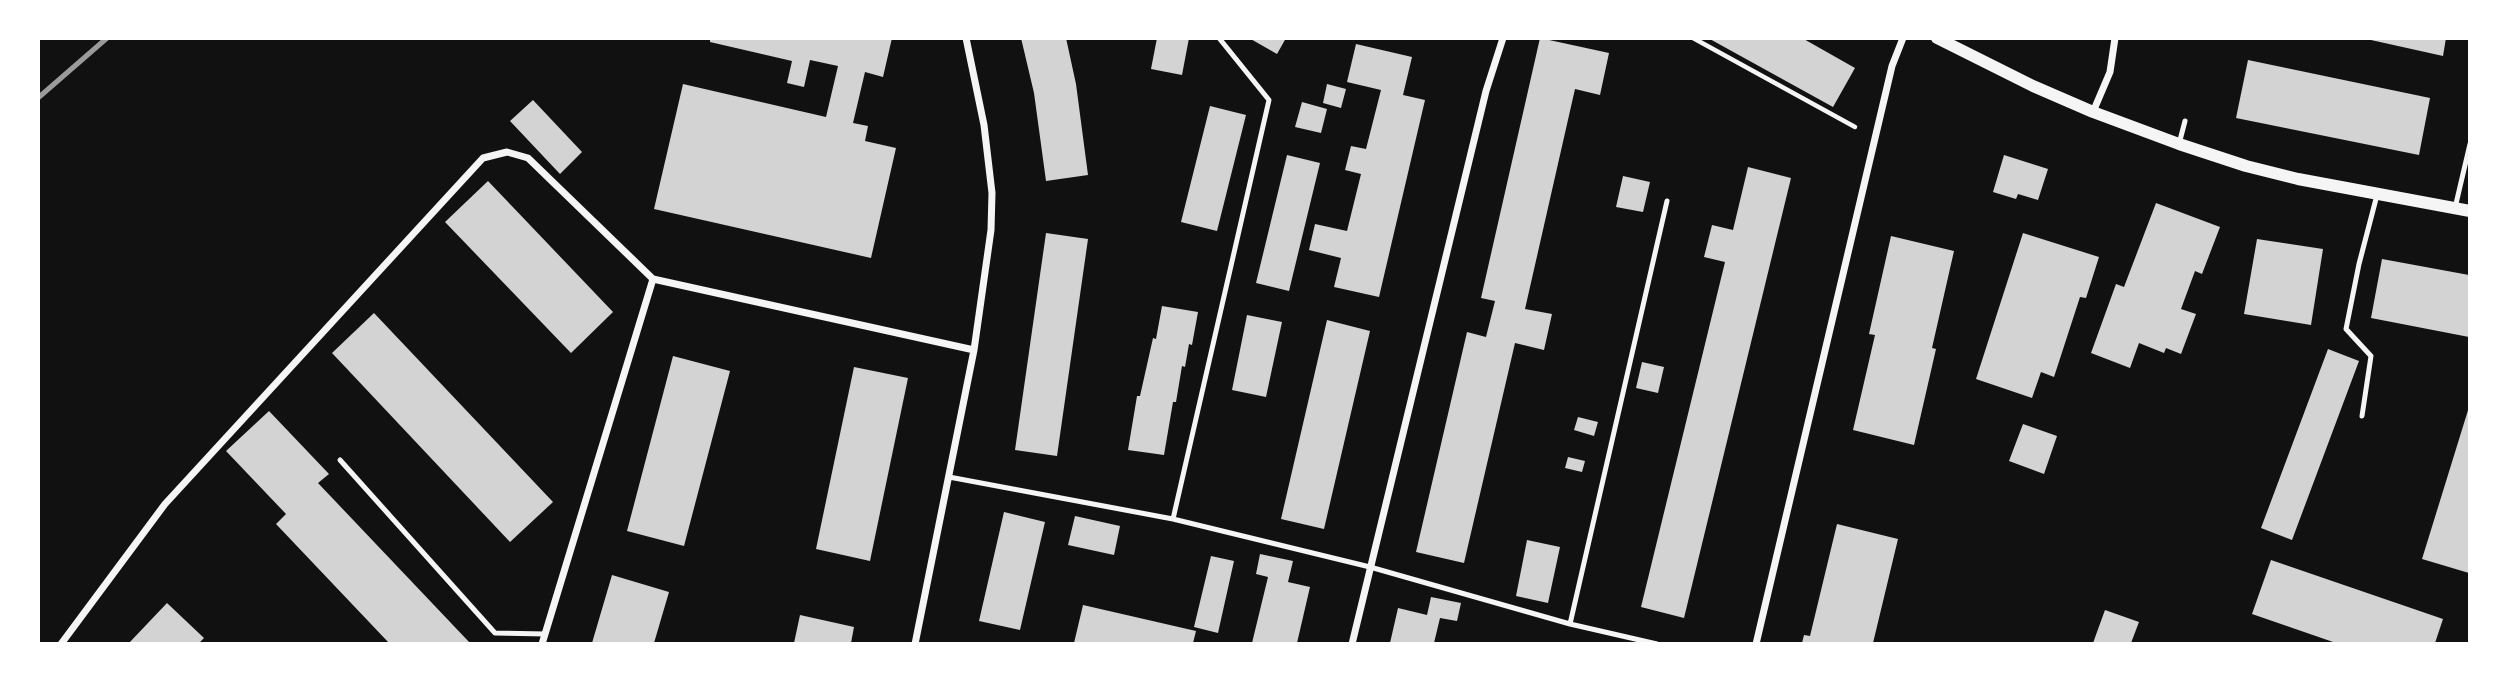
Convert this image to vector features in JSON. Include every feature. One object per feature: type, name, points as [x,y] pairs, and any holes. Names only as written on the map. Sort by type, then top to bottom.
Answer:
[{"type":"street","points":[[915,643],[974,350],[991,230],[992,193],[984,125],[965,38]]},
{"type":"street","points":[[1352,643],[1486,92],[1503,38]]},
{"type":"street","points":[[1756,643],[1892,66],[1903,38]]},
{"type":"street","points":[[1937,38],[2033,86],[2093,112],[2246,166],[2377,195],[2469,211]]},
{"type":"street","points":[[2093,112],[2110,72],[2115,38]]},
{"type":"street","points":[[61,643],[165,504],[483,158],[507,152],[528,158],[653,279],[974,350]]},
{"type":"street","points":[[541,643],[653,279]]},
{"type":"lane","points":[[1173,519],[1269,100],[1219,38]]},
{"type":"lane","points":[[2179,144],[2185,121]]},
{"type":"lane","points":[[2455,208],[2469,144]]},
{"type":"lane","points":[[2362,416],[2371,356],[2346,330],[2359,264],[2377,195]]},
{"type":"lane","points":[[1570,624],[1667,201]]},
{"type":"lane","points":[[340,460],[495,633],[545,634]]},
{"type":"lane","points":[[948,477],[1173,519],[1370,567],[1570,624],[1657,643]]},
{"type":"path","points":[[1693,38],[1875,138]]},
{"type":"building","points":[[710,38],[892,38],[883,77],[865,72],[853,123],[868,126],[865,141],[896,148],[871,258],[654,209],[683,84],[826,117],[838,66],[810,60],[804,87],[787,83],[792,61],[710,42]]},
{"type":"building","points":[[1021,38],[1066,38],[1076,84],[1088,175],[1046,181],[1034,93]]},
{"type":"building","points":[[1157,38],[1189,38],[1182,75],[1151,69]]},
{"type":"building","points":[[1249,38],[1286,38],[1277,54]]},
{"type":"building","points":[[1540,38],[1609,53],[1600,95],[1575,89],[1525,309],[1552,314],[1544,350],[1515,343],[1464,563],[1416,552],[1467,332],[1486,337],[1495,301],[1481,298]]},
{"type":"building","points":[[1708,38],[1802,38],[1855,68],[1833,107]]},
{"type":"building","points":[[2362,38],[2446,38],[2443,56]]},
{"type":"building","points":[[1356,44],[1412,57],[1403,95],[1425,100],[1379,297],[1334,287],[1341,258],[1309,250],[1315,224],[1347,231],[1361,174],[1345,170],[1351,146],[1366,149],[1381,90],[1347,82]]},
{"type":"building","points":[[2248,60],[2430,98],[2419,155],[2236,118]]},
{"type":"building","points":[[1327,84],[1346,89],[1341,108],[1323,103]]},
{"type":"building","points":[[533,100],[582,152],[560,174],[510,121]]},
{"type":"building","points":[[1302,102],[1327,109],[1321,133],[1295,127]]},
{"type":"building","points":[[1210,106],[1246,115],[1217,231],[1181,222]]},
{"type":"building","points":[[1287,155],[1320,163],[1289,291],[1256,283]]},
{"type":"building","points":[[2004,155],[2048,169],[2038,200],[2018,194],[2016,199],[1993,192]]},
{"type":"building","points":[[1748,167],[1791,178],[1684,618],[1641,607],[1725,262],[1704,257],[1712,225],[1733,230]]},
{"type":"building","points":[[1623,176],[1650,182],[1643,212],[1616,207]]},
{"type":"building","points":[[488,181],[613,312],[571,353],[445,222]]},
{"type":"building","points":[[2156,203],[2220,227],[2202,274],[2195,271],[2181,309],[2196,314],[2181,354],[2166,348],[2164,353],[2139,343],[2130,368],[2091,353],[2116,284],[2124,287]]},
{"type":"building","points":[[1046,233],[1088,239],[1057,456],[1015,450]]},
{"type":"building","points":[[2023,233],[2099,257],[2086,298],[2080,297],[2054,377],[2041,372],[2032,398],[1976,379]]},
{"type":"building","points":[[1891,236],[1954,251],[1932,348],[1936,349],[1914,445],[1853,430],[1875,335],[1869,334]]},
{"type":"building","points":[[2257,239],[2323,249],[2311,325],[2244,314]]},
{"type":"building","points":[[2382,259],[2469,275],[2469,337],[2371,318]]},
{"type":"building","points":[[1162,306],[1198,312],[1192,345],[1189,344],[1176,402],[1173,402],[1164,455],[1128,450],[1137,396],[1140,396],[1153,338],[1156,339]]},
{"type":"building","points":[[374,313],[553,502],[510,542],[332,353]]},
{"type":"building","points":[[1247,315],[1282,322],[1266,397],[1232,390]]},
{"type":"building","points":[[1327,320],[1370,331],[1324,529],[1281,519]]},
{"type":"building","points":[[2328,349],[2359,361],[2292,540],[2261,528]]},
{"type":"building","points":[[673,356],[730,371],[684,546],[627,531]]},
{"type":"building","points":[[1642,362],[1664,367],[1658,393],[1636,388]]},
{"type":"building","points":[[854,367],[908,378],[870,561],[816,549]]},
{"type":"building","points":[[2469,407],[2469,573],[2422,559]]},
{"type":"building","points":[[269,411],[329,474],[318,483],[470,643],[389,643],[276,524],[286,514],[226,451]]},
{"type":"building","points":[[1578,417],[1598,422],[1594,436],[1574,430]]},
{"type":"building","points":[[2023,424],[2057,436],[2044,474],[2009,461]]},
{"type":"building","points":[[1568,457],[1585,461],[1582,472],[1565,468]]},
{"type":"building","points":[[1004,512],[1045,522],[1020,630],[979,621]]},
{"type":"building","points":[[1075,516],[1120,526],[1114,555],[1068,545]]},
{"type":"building","points":[[1837,524],[1898,539],[1873,643],[1802,643],[1804,635],[1810,636]]},
{"type":"building","points":[[1527,540],[1560,547],[1548,603],[1516,596]]},
{"type":"building","points":[[1260,554],[1293,561],[1288,582],[1310,587],[1297,643],[1252,643],[1268,577],[1256,574]]},
{"type":"building","points":[[1211,556],[1234,561],[1218,633],[1194,627]]},
{"type":"building","points":[[2271,560],[2443,619],[2435,643],[2336,643],[2252,614]]},
{"type":"building","points":[[612,575],[669,592],[654,643],[592,643]]},
{"type":"building","points":[[1431,597],[1461,603],[1457,621],[1440,618],[1434,643],[1390,643],[1398,608],[1427,615]]},
{"type":"building","points":[[167,603],[204,638],[199,643],[129,643]]},
{"type":"building","points":[[1083,605],[1196,631],[1193,643],[1074,643]]},
{"type":"building","points":[[2105,610],[2139,622],[2131,643],[2093,643]]},
{"type":"building","points":[[800,615],[854,627],[851,643],[794,643]]},
{"type":"railway","points":[[38,98],[107,38]]}]
